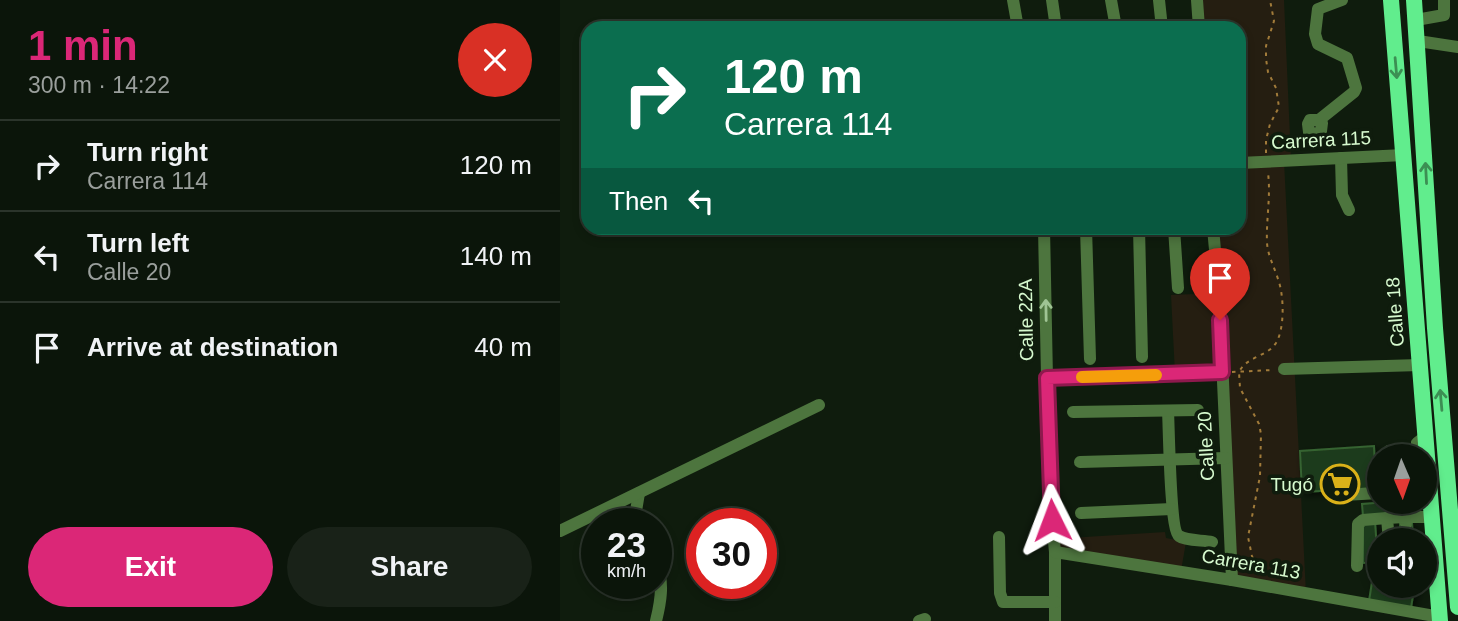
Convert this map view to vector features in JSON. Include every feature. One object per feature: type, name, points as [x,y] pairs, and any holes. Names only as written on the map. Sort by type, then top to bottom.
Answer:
[{"type":"main road","name":"Calle 18","points":[[1391,0],[1426,444]]},
{"type":"main road","name":"Calle 18","points":[[1414,0],[1458,607]]},
{"type":"main road","name":"Calle 18","points":[[1436,598],[1440,619]]},
{"type":"street","points":[[1013,0],[1017,21]]},
{"type":"street","points":[[1052,0],[1055,21]]},
{"type":"street","points":[[1111,0],[1115,21]]},
{"type":"street","points":[[1160,0],[1161,21]]},
{"type":"street","points":[[1197,0],[1198,21]]},
{"type":"street","points":[[1319,120],[1356,88],[1347,58],[1320,47],[1315,40],[1318,9],[1342,0]]},
{"type":"street","points":[[1416,20],[1444,15],[1444,0]]},
{"type":"street","points":[[1418,41],[1458,47]]},
{"type":"street","name":"Carrera 115","points":[[1246,162],[1404,155]]},
{"type":"street","points":[[1341,158],[1342,195],[1349,210]]},
{"type":"street","name":"Calle 22A","points":[[1044,235],[1055,621]]},
{"type":"street","points":[[1086,235],[1090,359]]},
{"type":"street","points":[[1139,235],[1142,357]]},
{"type":"street","points":[[1174,235],[1178,288]]},
{"type":"street","name":"Calle 20","points":[[1214,235],[1219,293],[1231,580]]},
{"type":"street","points":[[1284,369],[1420,365]]},
{"type":"street","points":[[1047,378],[1222,372]]},
{"type":"street","points":[[560,531],[819,405]]},
{"type":"street","points":[[1073,412],[1198,410]]},
{"type":"street","points":[[1168,411],[1172,509],[1177,535],[1212,542]]},
{"type":"street","points":[[1417,444],[1426,436]]},
{"type":"street","points":[[1080,462],[1226,458]]},
{"type":"street","points":[[636,508],[639,493]]},
{"type":"street","points":[[1344,495],[1367,494]]},
{"type":"street","points":[[1081,513],[1172,509]]},
{"type":"street","points":[[1357,566],[1358,524],[1363,520],[1405,520],[1415,514]]},
{"type":"street","points":[[1387,518],[1388,528]]},
{"type":"street","points":[[999,537],[1000,593],[1003,602],[1055,602]]},
{"type":"street","name":"Carrera 113","points":[[1055,552],[1264,585],[1414,617],[1440,619]]},
{"type":"street","points":[[656,621],[660,599]]},
{"type":"path","points":[[1264,585],[1252,556],[1248,537],[1260,476],[1261,434],[1259,424],[1241,388],[1239,372],[1248,361],[1270,350],[1281,329],[1279,281],[1268,255],[1267,244],[1270,190],[1266,140],[1270,124],[1279,107],[1266,59],[1266,46],[1274,21],[1270,0]]},
{"type":"path","points":[[1222,372],[1284,369]]},
{"type":"shaded area","points":[[1197,0],[1284,0],[1291,160],[1284,161],[1306,593],[1232,580],[1221,373],[1175,374],[1171,295],[1219,293],[1214,235],[1246,235],[1246,21],[1198,21]]},
{"type":"shaded area","points":[[1165,532],[1166,538],[1186,542],[1181,571],[1055,552],[1053,539]]},
{"type":"building","points":[[1367,446],[1367,488],[1302,492],[1300,451]]},
{"type":"building","points":[[1362,504],[1367,504],[1367,514],[1388,514],[1363,516]]},
{"type":"building","points":[[1375,522],[1375,528],[1367,528],[1367,563],[1363,563],[1363,523]]},
{"type":"building","points":[[1412,523],[1412,528],[1400,528],[1400,524]]},
{"type":"building","points":[[1369,598],[1413,598],[1411,608],[1369,601]]},
{"type":"tunnel","points":[[1406,524],[1406,528]]},
{"type":"slow traffic","points":[[1082,377],[1156,375]]},
{"type":"place","name":"Tugó","points":[[1340,484]]},
{"type":"route","points":[[1052,520],[1047,378],[1222,372],[1220,320]]}]
